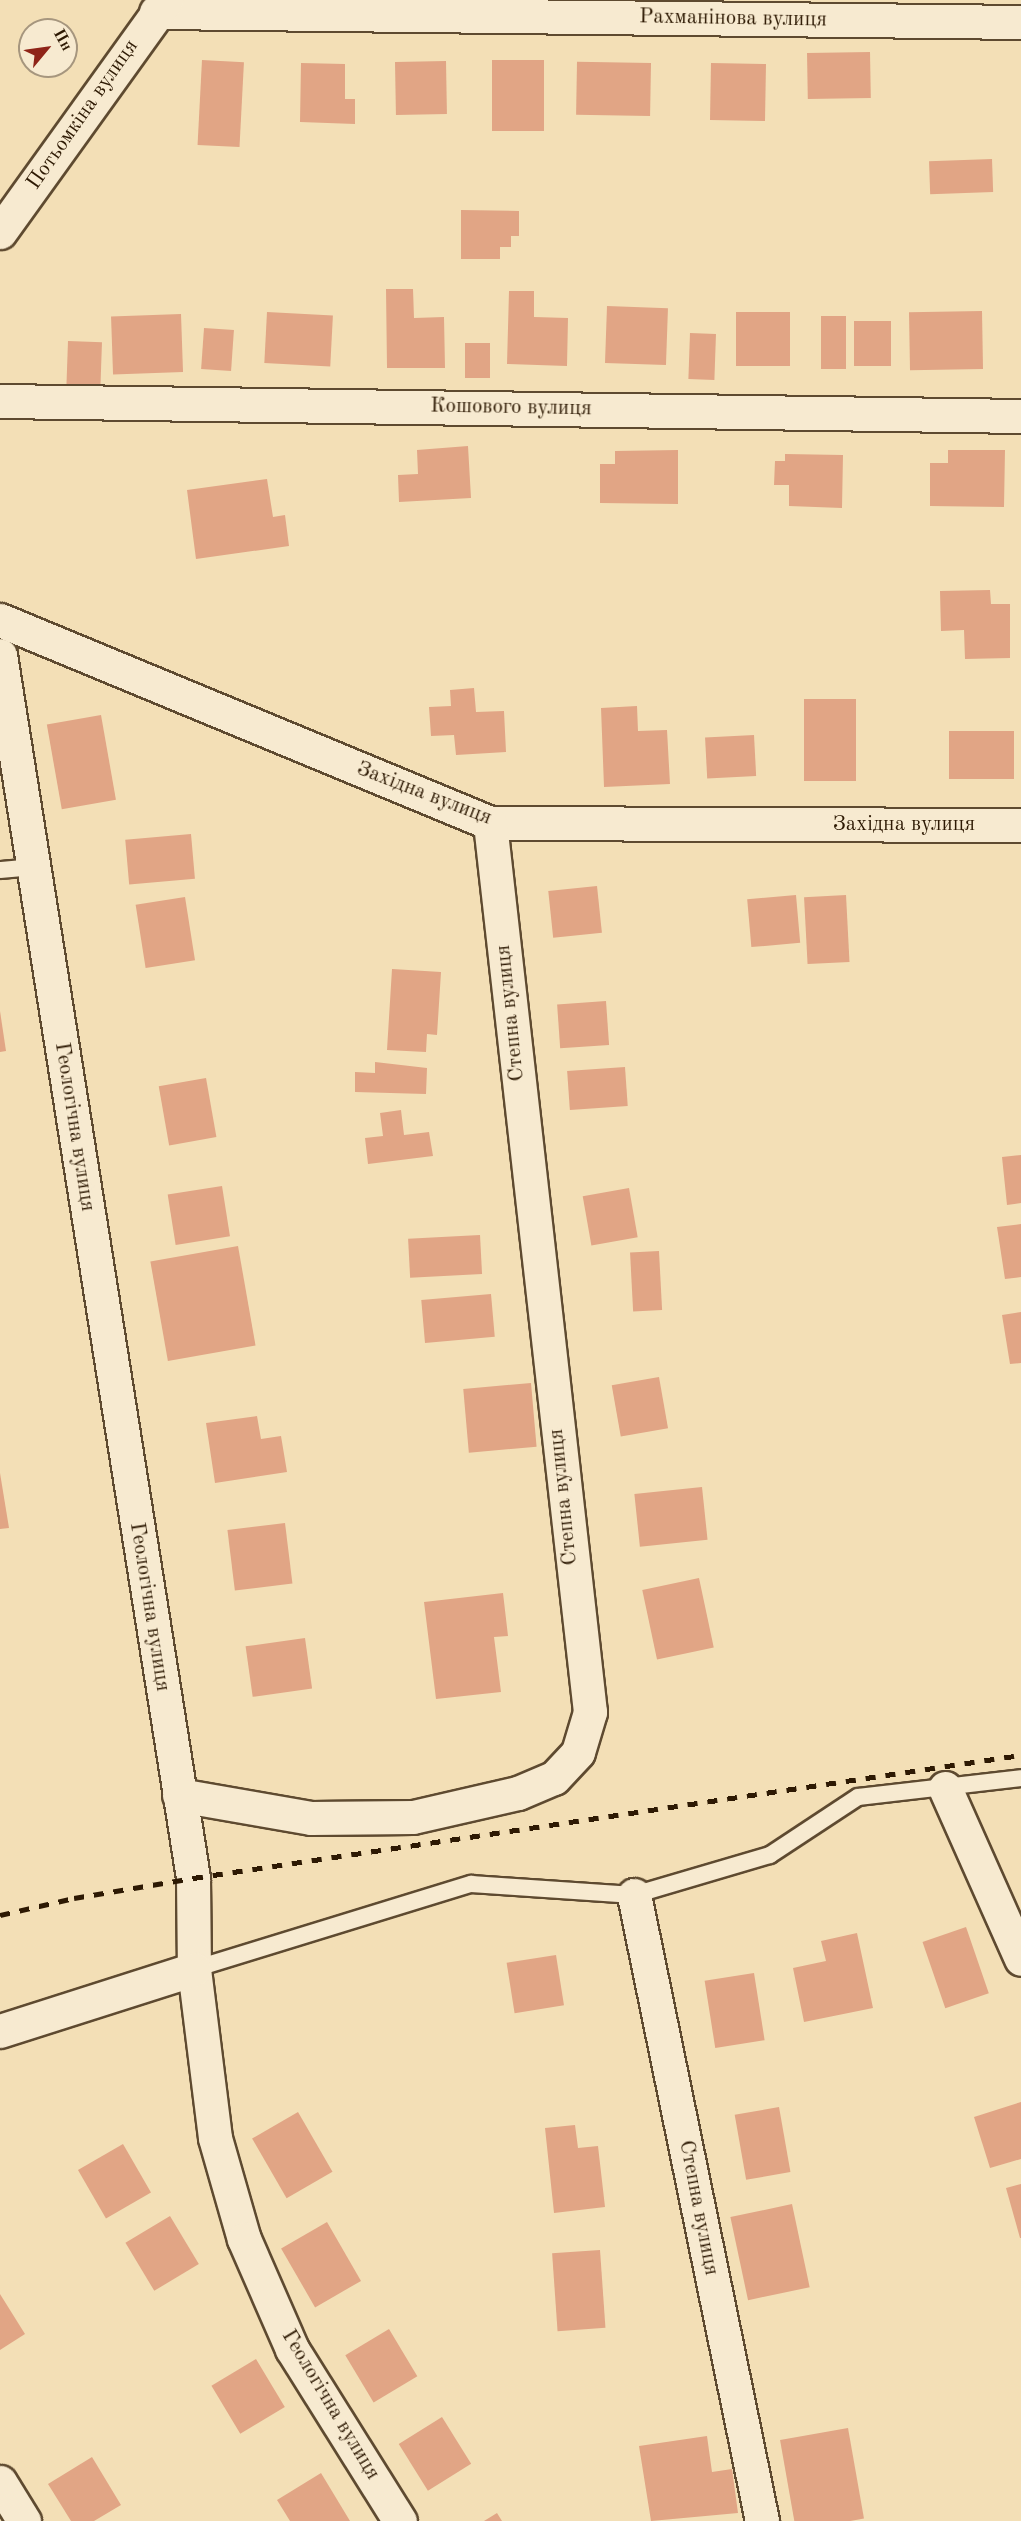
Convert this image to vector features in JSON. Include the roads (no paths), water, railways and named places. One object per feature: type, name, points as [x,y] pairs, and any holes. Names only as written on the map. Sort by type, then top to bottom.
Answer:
[{"type":"street","name":"Рахманінова вулиця","points":[[161,6],[1021,22]]},
{"type":"street","name":"Потьомкіна вулиця","points":[[0,232],[161,6]]},
{"type":"street","name":"Кошового вулиця","points":[[0,401],[1021,416]]},
{"type":"street","name":"Західна вулиця","points":[[0,620],[490,823],[1021,825]]},
{"type":"street","name":"Геологічна вулиця","points":[[0,655],[13,814],[34,867],[193,1878],[194,1969],[215,2139],[244,2239],[292,2349],[400,2521]]},
{"type":"street","name":"Степна вулиця","points":[[179,1794],[311,1818],[413,1817],[518,1793],[554,1778],[578,1752],[590,1712],[490,823]]},
{"type":"street","points":[[945,1788],[1021,1959]]},
{"type":"street","name":"Степна вулиця","points":[[634,1895],[762,2521]]},
{"type":"street","points":[[0,2031],[194,1969]]},
{"type":"street","points":[[0,2482],[24,2521]]},
{"type":"lane","points":[[0,870],[34,867]]},
{"type":"lane","points":[[194,1969],[471,1884],[634,1895],[770,1855],[858,1797],[1021,1778]]},
{"type":"railway","points":[[0,1915],[74,1898],[193,1878],[1021,1755]]}]
